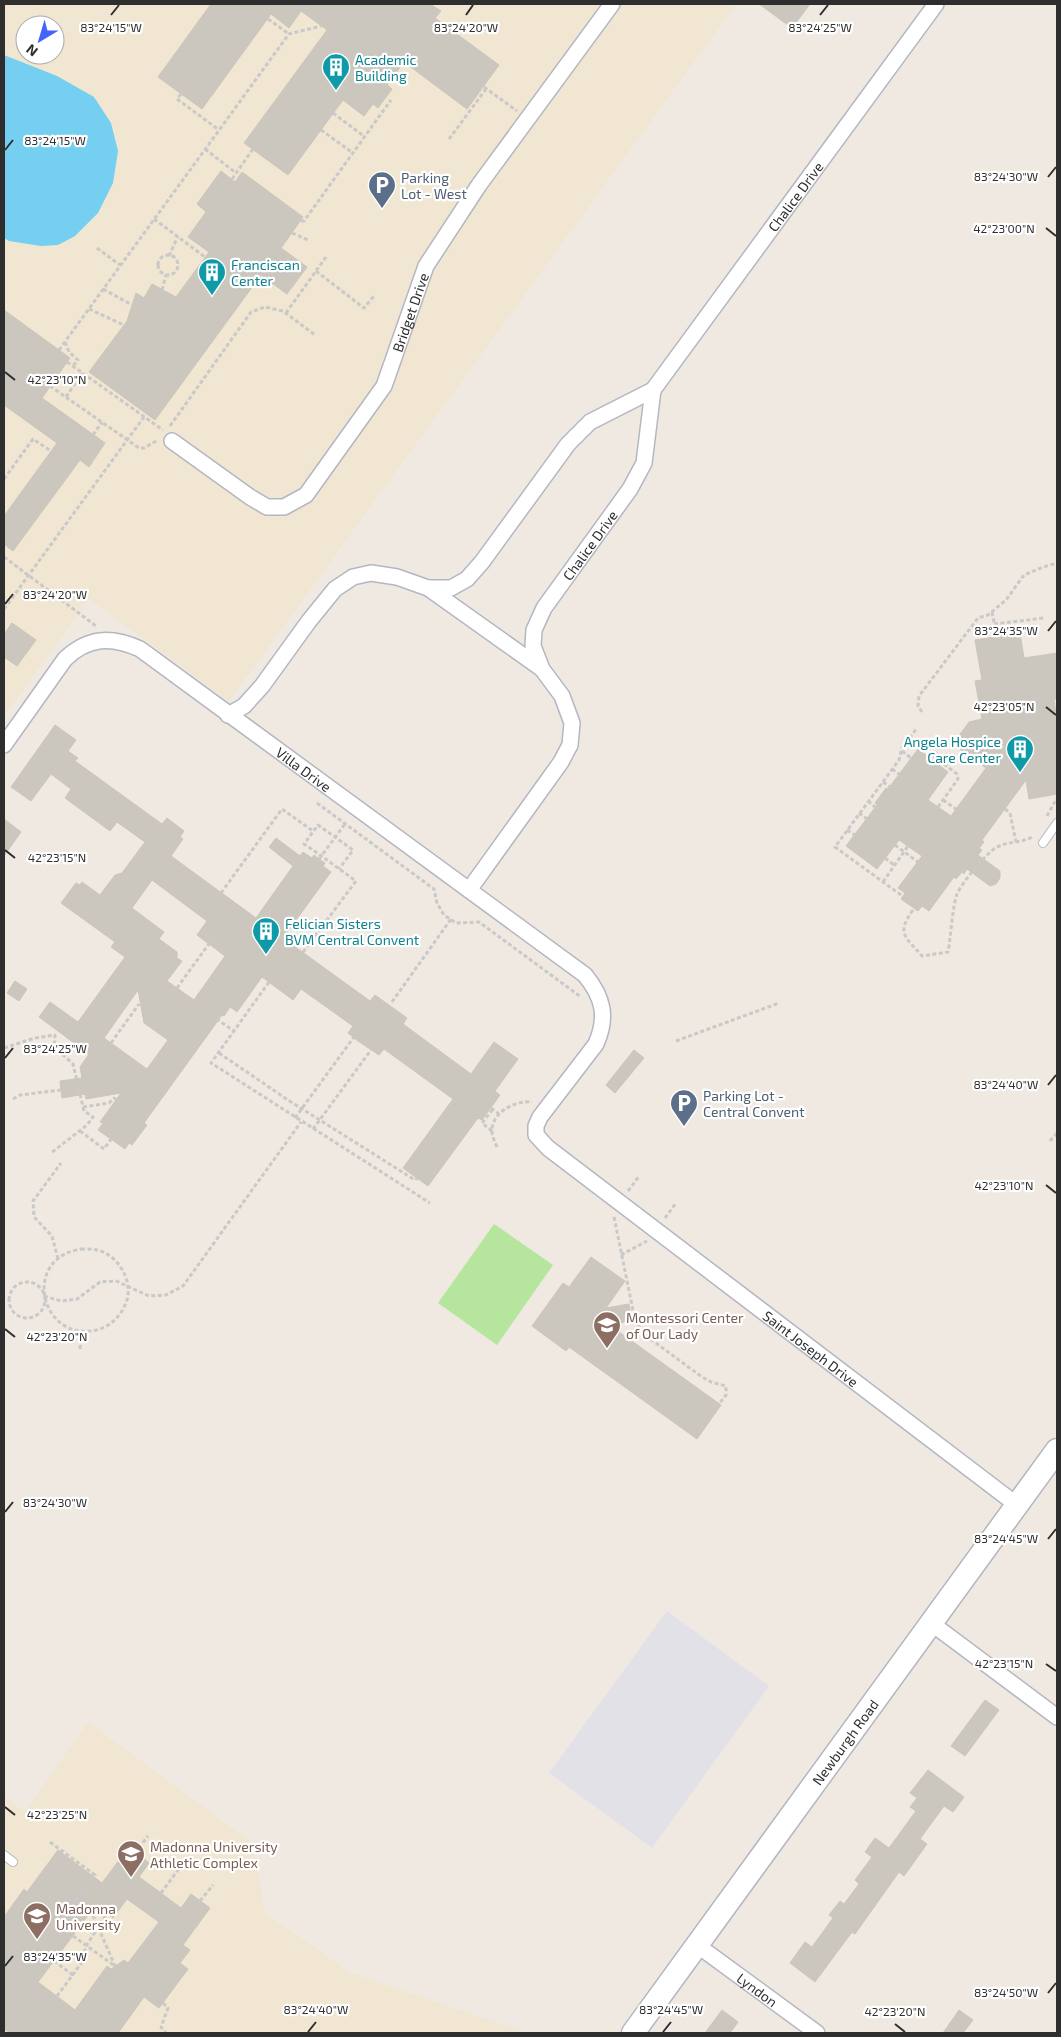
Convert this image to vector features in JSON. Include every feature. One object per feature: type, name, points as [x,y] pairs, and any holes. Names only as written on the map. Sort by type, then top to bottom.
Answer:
[{"type":"main road","name":"Newburgh Road","points":[[633,2033],[768,1850],[1057,1450]]},
{"type":"street","name":"Bridget Drive","points":[[169,436],[250,497],[267,507],[284,507],[306,495],[384,386],[426,266],[479,185],[612,4]]},
{"type":"street","name":"Chalice Drive","points":[[428,588],[452,588],[467,579],[482,562],[568,444],[590,422],[653,390],[936,4]]},
{"type":"street","name":"Chalice Drive","points":[[469,890],[561,762],[570,744],[572,723],[562,696],[542,669],[533,646],[534,630],[544,608],[630,489],[644,463],[653,390]]},
{"type":"street","name":"Chalice Drive","points":[[228,714],[244,706],[262,686],[309,621],[335,589],[353,577],[371,573],[397,577],[428,588],[542,669]]},
{"type":"street","name":"Villa Drive","points":[[4,745],[65,659],[81,647],[97,641],[118,641],[140,649],[585,975],[595,988],[603,1012]]},
{"type":"street","name":"Saint Joseph Drive","points":[[603,1012],[601,1029],[596,1044],[540,1117],[536,1126],[536,1135],[548,1148],[1017,1505]]},
{"type":"street","points":[[931,1623],[1057,1717]]},
{"type":"street","name":"Lyndon","points":[[697,1945],[817,2033]]},
{"type":"lane","points":[[1043,843],[1057,823]]},
{"type":"lane","points":[[4,1855],[13,1862]]},
{"type":"path","points":[[268,18],[289,34]]},
{"type":"path","points":[[59,350],[289,34],[321,26]]},
{"type":"path","points":[[449,139],[485,88],[528,118]]},
{"type":"path","points":[[181,94],[177,99],[218,130]]},
{"type":"path","points":[[301,220],[304,221],[391,100]]},
{"type":"path","points":[[333,113],[365,136]]},
{"type":"path","points":[[321,130],[353,153]]},
{"type":"path","points":[[205,149],[236,173]]},
{"type":"path","points":[[232,179],[253,149]]},
{"type":"path","points":[[154,219],[205,257]]},
{"type":"path","points":[[292,232],[308,240]]},
{"type":"path","points":[[169,256],[178,236]]},
{"type":"path","points":[[97,248],[120,266]]},
{"type":"path","points":[[169,256],[176,260],[177,267],[173,273],[166,275],[160,271],[158,263],[162,257],[169,256]]},
{"type":"path","points":[[286,313],[326,257]]},
{"type":"path","points":[[316,271],[364,308],[374,296]]},
{"type":"path","points":[[162,290],[166,275]]},
{"type":"path","points":[[103,289],[132,305]]},
{"type":"path","points":[[50,386],[139,448],[144,448],[169,436],[251,312],[265,307],[286,313],[315,335]]},
{"type":"path","points":[[89,309],[124,325]]},
{"type":"path","points":[[65,342],[70,352],[78,360],[73,366]]},
{"type":"path","points":[[68,362],[169,436]]},
{"type":"path","points":[[66,397],[82,373]]},
{"type":"path","points":[[4,610],[144,417]]},
{"type":"path","points":[[93,435],[102,422]]},
{"type":"path","points":[[4,477],[33,439],[51,451]]},
{"type":"path","points":[[4,557],[96,626],[97,641]]},
{"type":"path","points":[[922,712],[918,706],[920,696],[978,618],[988,615],[1006,600],[1024,575],[1057,563]]},
{"type":"path","points":[[992,612],[996,637]]},
{"type":"path","points":[[994,624],[1044,618]]},
{"type":"path","points":[[900,895],[834,847],[899,760],[902,751],[917,728]]},
{"type":"path","points":[[938,806],[958,779],[957,774],[934,756],[941,746]]},
{"type":"path","points":[[902,751],[911,758]]},
{"type":"path","points":[[892,769],[899,774]]},
{"type":"path","points":[[882,782],[890,787]]},
{"type":"path","points":[[1044,821],[1057,798]]},
{"type":"path","points":[[943,800],[956,810]]},
{"type":"path","points":[[868,801],[876,807]]},
{"type":"path","points":[[317,804],[434,889],[437,904],[444,914],[456,923],[479,922],[603,1012]]},
{"type":"path","points":[[221,893],[282,809],[313,831]]},
{"type":"path","points":[[1005,809],[1010,813],[1016,842]]},
{"type":"path","points":[[859,813],[867,819]]},
{"type":"path","points":[[320,858],[345,824]]},
{"type":"path","points":[[303,952],[356,881],[320,858],[304,844],[318,825],[353,850],[339,869]]},
{"type":"path","points":[[913,910],[904,923],[903,932],[922,956],[948,952],[957,894],[985,856],[997,847],[1034,836],[1039,828]]},
{"type":"path","points":[[847,830],[855,835]]},
{"type":"path","points":[[895,845],[918,862]]},
{"type":"path","points":[[883,882],[908,846]]},
{"type":"path","points":[[885,858],[894,865]]},
{"type":"path","points":[[392,1002],[451,919]]},
{"type":"path","points":[[177,988],[219,930]]},
{"type":"path","points":[[269,982],[211,1063],[430,1203]]},
{"type":"path","points":[[676,1041],[779,1003]]},
{"type":"path","points":[[111,1043],[139,1004]]},
{"type":"path","points":[[211,1015],[234,1031]]},
{"type":"path","points":[[4,1048],[35,1038],[55,1036],[54,1050],[61,1053],[73,1064],[84,1111],[93,1117],[87,1126],[51,1153]]},
{"type":"path","points":[[295,1118],[354,1037]]},
{"type":"path","points":[[313,1129],[371,1050]]},
{"type":"path","points":[[219,1053],[415,1180],[417,1178]]},
{"type":"path","points":[[13,1099],[20,1095],[61,1090]]},
{"type":"path","points":[[83,1107],[109,1103],[114,1098],[122,1104]]},
{"type":"path","points":[[492,1130],[499,1114],[510,1106],[522,1101],[532,1102]]},
{"type":"path","points":[[497,1147],[492,1130],[482,1123],[492,1109],[499,1114]]},
{"type":"path","points":[[44,1296],[61,1301],[77,1299],[100,1282],[116,1281],[149,1296],[166,1295],[183,1286],[302,1122]]},
{"type":"path","points":[[80,1132],[104,1149],[111,1140]]},
{"type":"path","points":[[1050,1141],[1057,1133]]},
{"type":"path","points":[[58,1260],[52,1236],[34,1217],[33,1201],[61,1163]]},
{"type":"path","points":[[639,1176],[613,1211],[635,1320],[645,1335],[702,1377],[710,1382],[726,1386],[726,1395],[719,1404]]},
{"type":"path","points":[[130,1287],[119,1317],[106,1327],[90,1332],[74,1330],[60,1323],[49,1310],[44,1296],[42,1290],[30,1282],[23,1282],[12,1289],[9,1303],[11,1309],[16,1314],[23,1317],[36,1315],[44,1303],[44,1296],[46,1278],[53,1264],[66,1253],[81,1249],[98,1250],[112,1258],[123,1270],[130,1287]]},
{"type":"path","points":[[80,1349],[81,1331]]},
{"type":"path","points":[[135,1853],[148,1836]]},
{"type":"path","points":[[50,1842],[95,1875],[76,1901],[92,1913],[115,1966],[73,1936]]},
{"type":"path","points":[[161,1893],[183,1863]]},
{"type":"path","points":[[200,1902],[213,1885]]},
{"type":"path","points":[[57,1996],[82,1962],[86,1946],[107,1914]]},
{"type":"path","points":[[54,1961],[72,1975]]},
{"type":"path","points":[[163,2003],[168,2008],[161,2027],[166,2033]]},
{"type":"shaded area","points":[[4,4],[736,4],[229,701],[89,599],[4,716]]},
{"type":"shaded area","points":[[667,1611],[769,1686],[652,1848],[549,1773]]},
{"type":"shaded area","name":"Madonna University Athletic Complex","points":[[88,1722],[252,1843],[265,1913],[349,1972],[526,2033],[4,2033],[4,1796],[25,1812]]},
{"type":"green space","points":[[494,1224],[553,1265],[497,1345],[438,1303]]},
{"type":"water","points":[[4,55],[15,59],[15,65],[29,65],[57,76],[94,97],[111,123],[118,151],[113,183],[98,213],[75,236],[58,245],[41,246],[9,241],[4,238]]},
{"type":"building","name":"Academic Building","points":[[211,4],[430,4],[441,11],[435,18],[499,65],[467,109],[404,62],[387,85],[392,89],[378,108],[373,104],[364,116],[343,100],[288,175],[244,143],[327,30],[301,11],[289,28],[271,14],[202,109],[158,77]]},
{"type":"building","points":[[759,4],[810,4],[792,28]]},
{"type":"building","name":"Franciscan Center","points":[[221,171],[235,182],[242,172],[303,217],[281,248],[307,267],[287,294],[261,275],[155,420],[89,372],[127,321],[136,293],[144,298],[152,284],[176,297],[209,252],[188,237],[206,212],[197,204]]},
{"type":"building","points":[[4,310],[70,358],[42,398],[105,443],[89,467],[80,460],[13,551],[4,544],[4,516],[57,443],[4,405]]},
{"type":"building","points":[[12,623],[36,640],[17,666],[4,657],[4,634]]},
{"type":"building","name":"Angela Hospice Care Center","points":[[1020,633],[1024,658],[1057,653],[1057,699],[1054,699],[1057,722],[1057,794],[1029,799],[1026,780],[982,840],[984,842],[979,848],[982,850],[978,855],[1000,871],[1000,878],[996,884],[990,886],[967,869],[964,874],[962,872],[956,879],[954,877],[929,911],[922,906],[918,911],[901,899],[905,893],[898,888],[922,856],[899,840],[877,869],[846,846],[877,805],[875,803],[886,788],[888,789],[918,749],[948,772],[928,800],[951,816],[986,768],[953,744],[969,722],[982,719],[975,681],[982,680],[975,640]]},
{"type":"building","name":"Felician Sisters BVM Central Convent","points":[[55,725],[76,740],[68,751],[78,758],[75,761],[162,824],[167,818],[184,831],[180,837],[183,839],[171,856],[256,918],[293,866],[269,847],[276,838],[300,856],[303,852],[312,858],[314,855],[325,863],[323,866],[331,872],[283,938],[370,1001],[375,995],[407,1018],[403,1024],[471,1074],[494,1042],[518,1059],[495,1091],[500,1095],[482,1120],[478,1118],[428,1186],[403,1168],[453,1099],[384,1049],[379,1055],[358,1041],[348,1033],[353,1026],[301,989],[293,1000],[262,977],[237,1012],[230,1007],[224,1016],[222,1015],[144,1123],[147,1125],[132,1145],[129,1143],[125,1149],[98,1130],[103,1123],[100,1122],[121,1093],[86,1099],[85,1094],[62,1098],[60,1081],[82,1078],[80,1067],[89,1054],[39,1017],[50,1002],[78,1022],[125,957],[111,947],[115,942],[61,903],[76,883],[80,885],[82,882],[100,895],[115,875],[122,873],[145,842],[117,822],[110,831],[65,798],[71,789],[51,774],[31,801],[11,787]],"holes":[[[152,880],[207,921],[197,935],[225,956],[194,1000],[167,981],[182,961],[177,958],[177,952],[159,939],[164,932],[132,908]],[[138,990],[144,1023],[168,1040],[147,1069],[104,1038]]]},
{"type":"building","points":[[4,819],[21,832],[4,856]]},
{"type":"building","points":[[15,981],[27,989],[19,1001],[7,993]]},
{"type":"building","points":[[634,1050],[644,1058],[615,1093],[606,1085]]},
{"type":"building","name":"Montessori Center of Our Lady","points":[[591,1257],[625,1281],[606,1308],[629,1304],[632,1321],[608,1324],[721,1405],[697,1439],[569,1347],[566,1351],[532,1326],[563,1283],[569,1287]]},
{"type":"building","points":[[985,1700],[999,1710],[965,1756],[951,1746]]},
{"type":"building","points":[[928,1770],[964,1797],[953,1812],[944,1806],[920,1839],[927,1844],[904,1876],[899,1872],[855,1934],[852,1932],[815,1982],[790,1963],[805,1942],[812,1947],[833,1918],[829,1915],[840,1901],[844,1904],[859,1884],[855,1880],[872,1857],[865,1852],[875,1838],[889,1848],[916,1811],[910,1807],[917,1798],[910,1793]]},
{"type":"building","name":"Madonna University","points":[[129,1847],[149,1863],[139,1877],[181,1908],[191,1894],[210,1908],[183,1945],[190,1950],[180,1963],[188,1969],[159,2008],[144,1997],[118,2033],[10,2033],[4,2029],[4,1917],[24,1889],[27,1892],[58,1850],[102,1883]],"holes":[[[127,1899],[159,1922],[128,1963],[124,1960],[111,1969],[107,1966],[75,2010],[38,1982],[96,1905],[113,1918]]]},
{"type":"building","points":[[722,2010],[738,2022],[730,2033],[705,2033]]},
{"type":"building","points":[[959,2010],[973,2020],[963,2033],[943,2033]]},
{"type":"place","name":"Academic Building","points":[[336,91]]},
{"type":"place","name":"Parking Lot - West","points":[[382,209]]},
{"type":"place","name":"Franciscan Center","points":[[212,296]]},
{"type":"place","name":"Angela Hospice Care Center","points":[[1020,773]]},
{"type":"place","name":"Felician Sisters BVM Central Convent","points":[[266,955]]},
{"type":"place","name":"Parking Lot - Central Convent","points":[[684,1127]]},
{"type":"place","name":"Montessori Center of Our Lady","points":[[607,1349]]},
{"type":"place","name":"Madonna University Athletic Complex","points":[[131,1878]]},
{"type":"place","name":"Madonna University","points":[[37,1940]]}]
